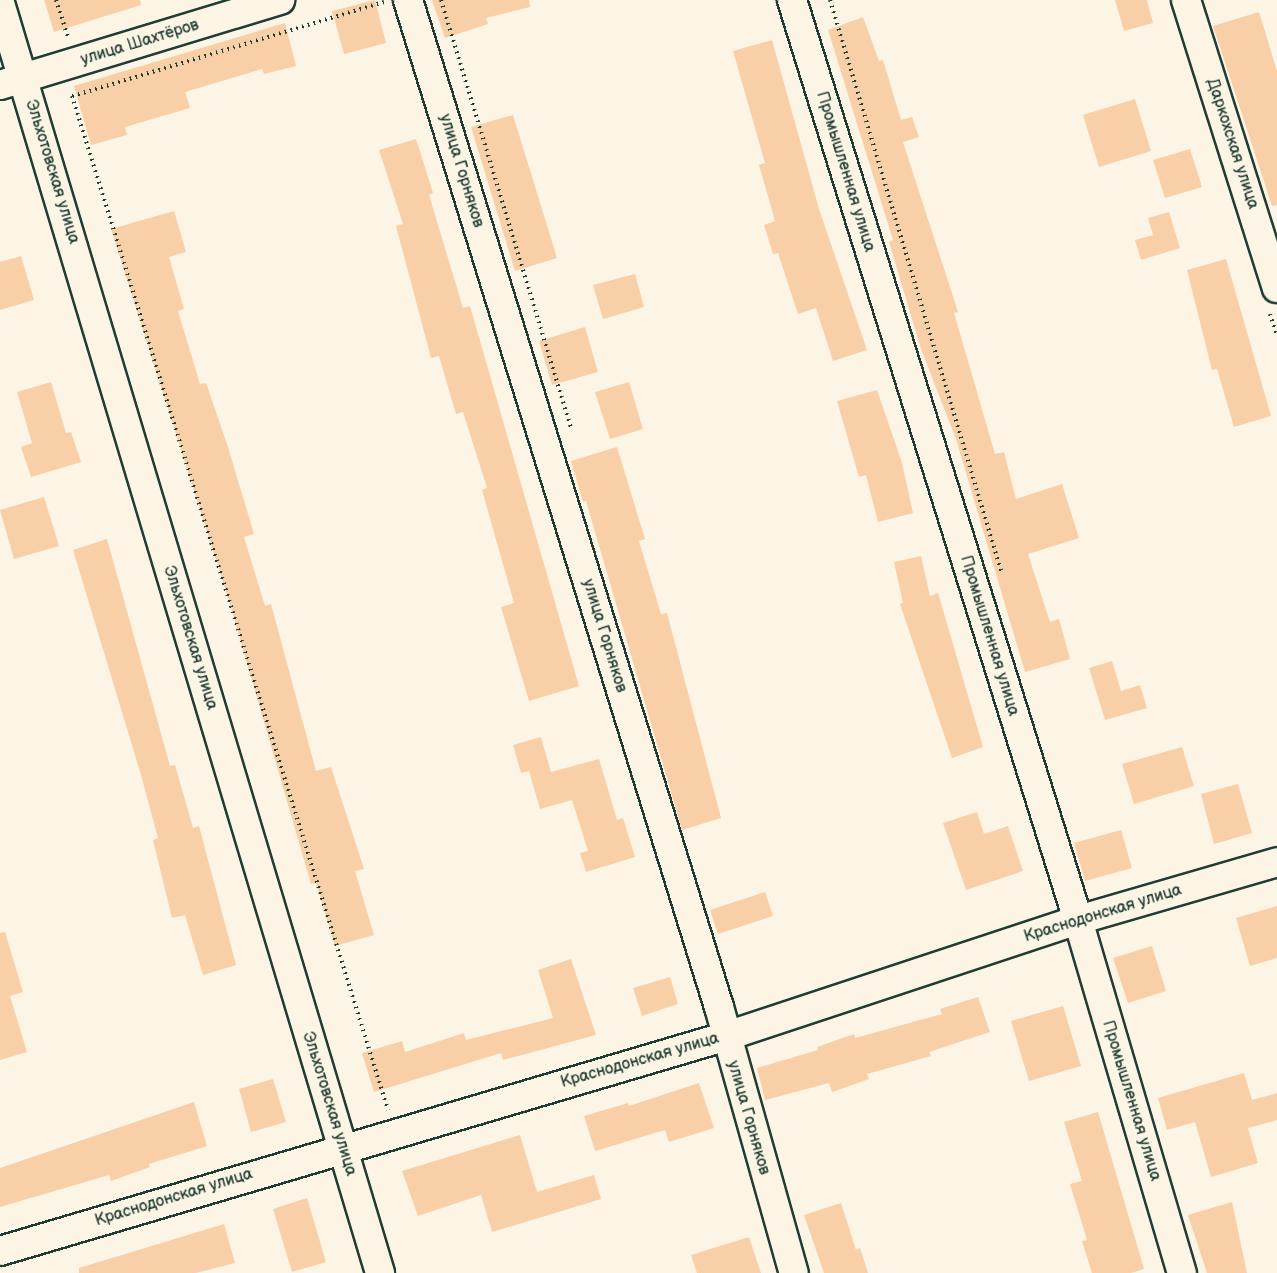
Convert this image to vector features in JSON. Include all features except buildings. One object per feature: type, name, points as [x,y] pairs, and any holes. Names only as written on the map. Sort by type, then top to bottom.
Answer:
[{"type":"street","name":"улица Шахтёров","points":[[12,82],[280,0]]},
{"type":"street","name":"улица Горняков","points":[[408,0],[715,995],[724,1037],[794,1273]]},
{"type":"street","name":"Промышленная улица","points":[[792,0],[1078,920],[1182,1273]]},
{"type":"street","name":"Даркохская улица","points":[[1186,0],[1277,288]]},
{"type":"street","name":"Эльхотовская улица","points":[[0,3],[12,82],[380,1273]]},
{"type":"street","name":"Краснодонская улица","points":[[0,1251],[342,1148],[724,1037],[1078,920],[1277,862]]},
{"type":"path","points":[[56,0],[71,46]]},
{"type":"path","points":[[388,1111],[72,96],[390,0]]},
{"type":"path","points":[[830,0],[1003,579]]}]
